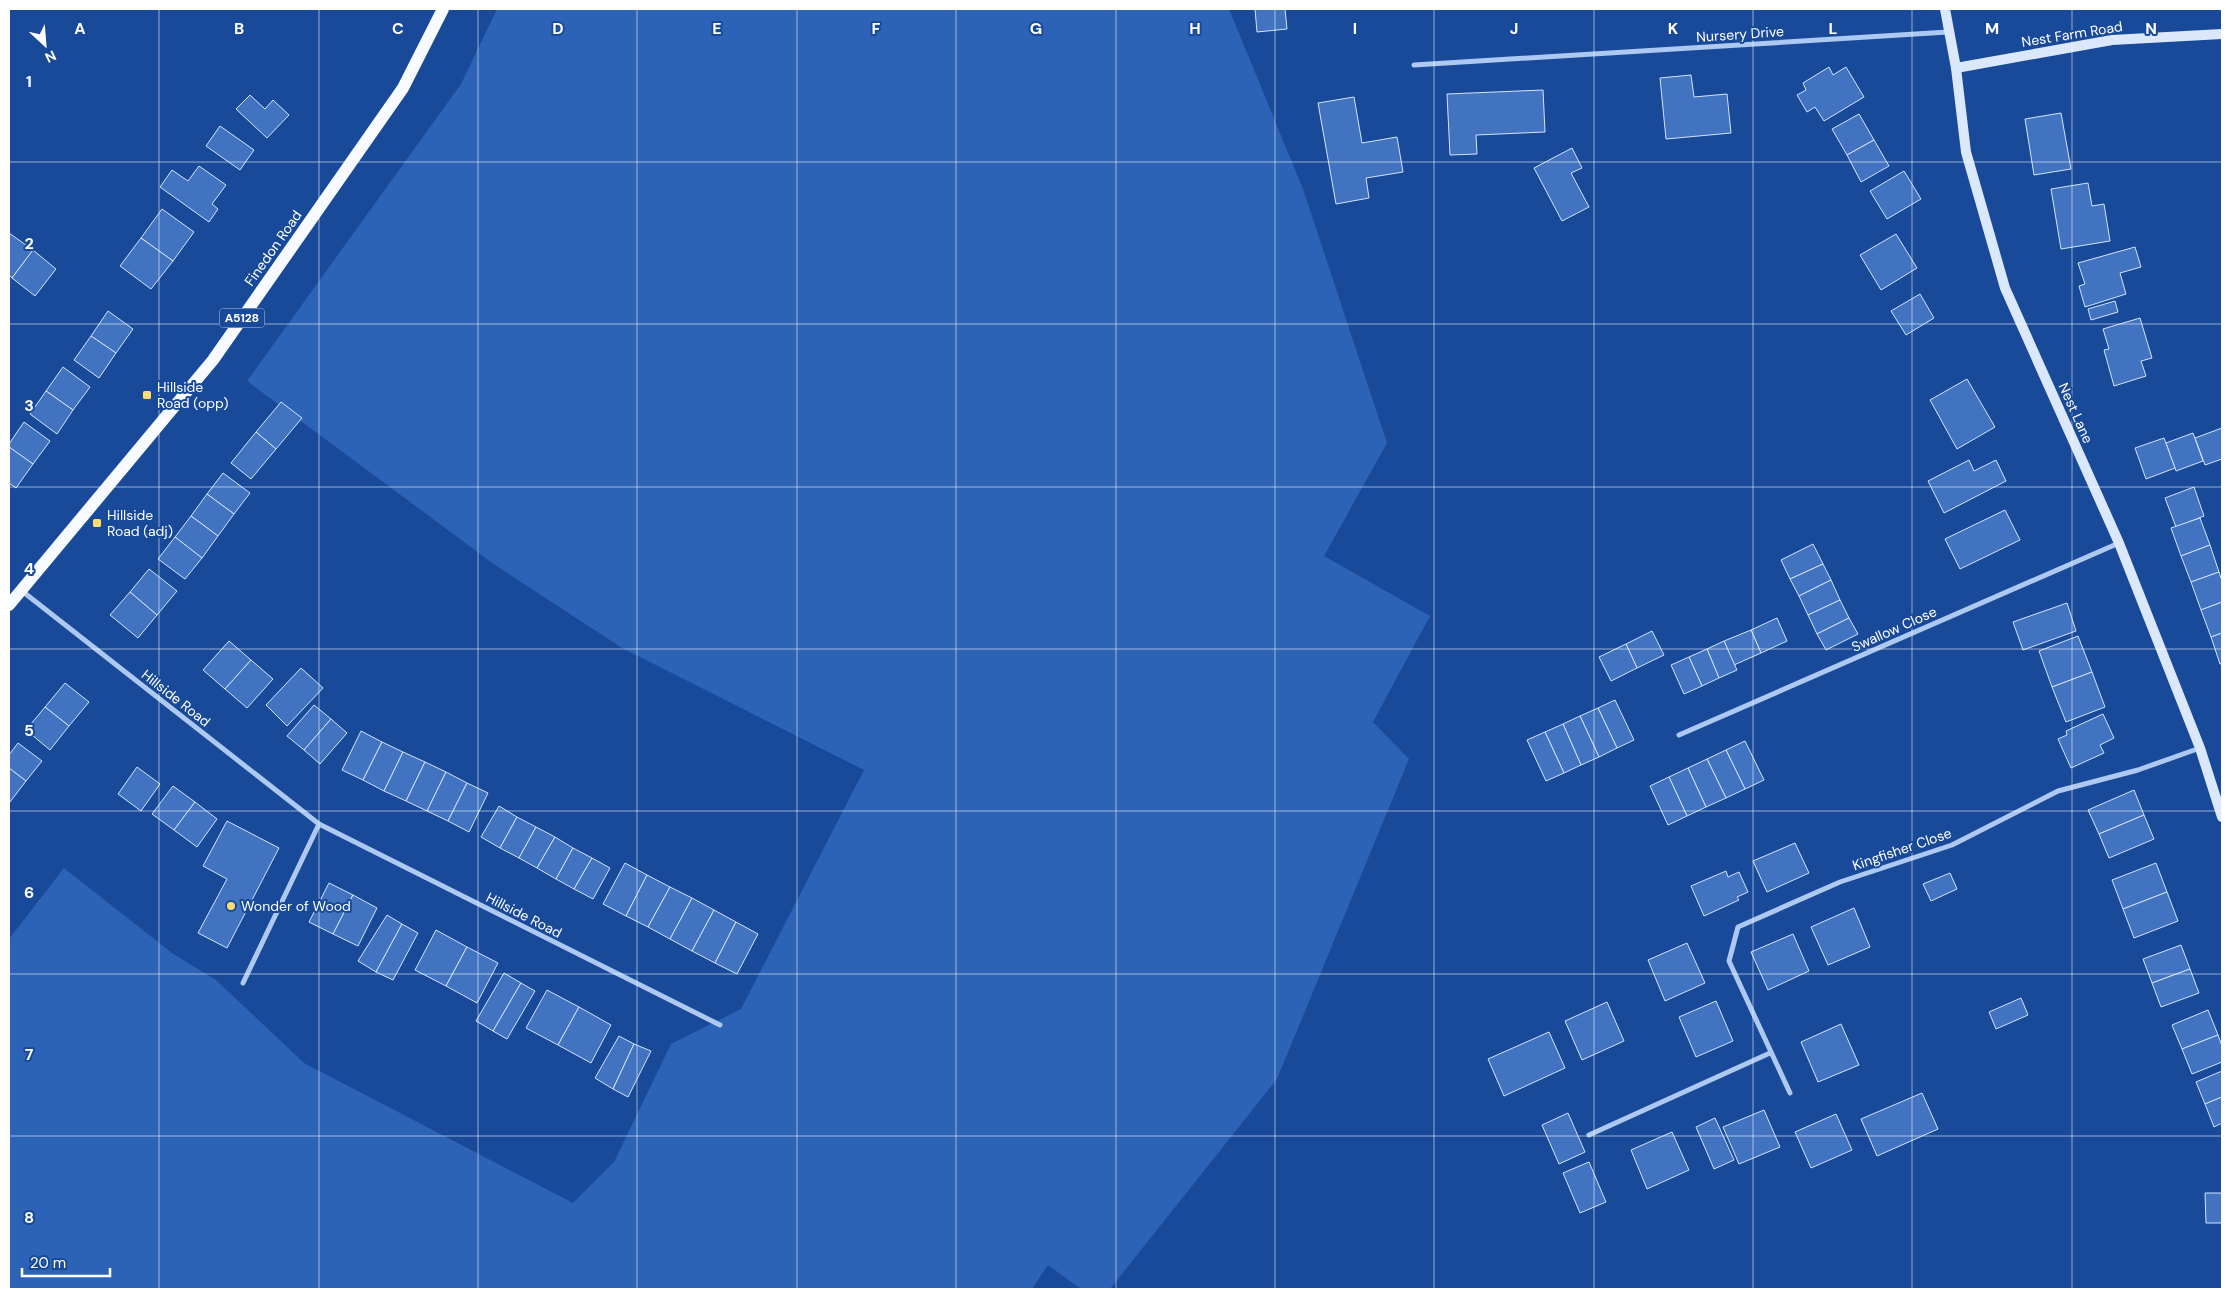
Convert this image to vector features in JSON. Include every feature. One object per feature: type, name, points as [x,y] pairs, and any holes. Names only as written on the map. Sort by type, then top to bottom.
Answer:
[{"type":"main road","name":"Finedon Road","points":[[9,605],[213,360],[403,88],[443,9]]},
{"type":"street","name":"Nest Lane","points":[[1945,9],[1956,68],[1966,152],[2005,288],[2118,543],[2200,748],[2222,817]]},
{"type":"street","name":"Nursery Drive","points":[[1414,65],[1948,32]]},
{"type":"street","name":"Nest Farm Road","points":[[1956,68],[2112,40],[2222,34]]},
{"type":"street","name":"Swallow Close","points":[[1679,735],[2118,543]]},
{"type":"street","name":"Hillside Road","points":[[20,590],[319,824],[720,1025]]},
{"type":"street","name":"Kingfisher Close","points":[[1790,1093],[1729,961],[1738,927],[1840,882],[1952,845],[2058,791],[2138,770],[2200,748]]},
{"type":"street","points":[[242,983],[319,824]]},
{"type":"street","points":[[1589,1135],[1770,1053]]},
{"type":"shaded area","points":[[497,9],[1229,9],[1303,189],[1387,443],[1324,556],[1430,616],[1373,722],[1409,759],[1277,1079],[1110,1289],[1081,1289],[1048,1265],[1032,1289],[9,1289],[9,939],[64,868],[172,953],[216,980],[304,1063],[573,1203],[614,1162],[671,1044],[741,1009],[864,770],[622,648],[495,565],[247,381],[461,84]]},
{"type":"building","points":[[1255,9],[1285,9],[1287,29],[1257,32]]},
{"type":"building","points":[[1829,67],[1833,75],[1846,67],[1864,97],[1824,121],[1815,107],[1807,112],[1797,95],[1806,90],[1803,83]]},
{"type":"building","points":[[1691,75],[1694,97],[1727,94],[1731,133],[1666,139],[1660,78]]},
{"type":"building","points":[[1543,90],[1545,132],[1476,135],[1477,154],[1450,155],[1447,94]]},
{"type":"building","points":[[250,95],[265,109],[273,100],[289,115],[267,138],[236,109]]},
{"type":"building","points":[[1354,97],[1362,143],[1397,137],[1403,172],[1366,178],[1369,198],[1336,204],[1318,103]]},
{"type":"building","points":[[2061,113],[2071,169],[2034,175],[2025,119]]},
{"type":"building","points":[[1859,114],[1874,140],[1847,155],[1832,129]]},
{"type":"building","points":[[220,126],[254,150],[240,170],[206,146]]},
{"type":"building","points":[[1874,140],[1889,166],[1861,182],[1847,155]]},
{"type":"building","points":[[1572,148],[1582,168],[1571,173],[1589,207],[1562,221],[1534,168]]},
{"type":"building","points":[[199,166],[226,185],[212,204],[218,209],[209,222],[160,187],[172,170],[188,181]]},
{"type":"building","points":[[1904,171],[1921,199],[1887,219],[1870,191]]},
{"type":"building","points":[[2088,183],[2092,206],[2104,204],[2110,241],[2061,249],[2051,189]]},
{"type":"building","points":[[162,209],[194,232],[173,261],[141,238]]},
{"type":"building","points":[[9,233],[33,250],[12,278],[9,275]]},
{"type":"building","points":[[1896,234],[1917,268],[1881,290],[1860,255]]},
{"type":"building","points":[[141,238],[173,261],[151,289],[120,266]]},
{"type":"building","points":[[2135,247],[2141,267],[2120,273],[2126,294],[2085,307],[2079,286],[2085,284],[2078,263]]},
{"type":"building","points":[[33,250],[56,269],[35,296],[12,278]]},
{"type":"building","points":[[1920,294],[1934,318],[1906,335],[1891,311]]},
{"type":"building","points":[[2115,301],[2118,312],[2091,320],[2088,309]]},
{"type":"building","points":[[108,311],[133,329],[116,353],[91,336]]},
{"type":"building","points":[[2140,318],[2152,358],[2141,361],[2146,376],[2114,386],[2104,350],[2109,349],[2103,329]]},
{"type":"building","points":[[91,336],[116,353],[99,378],[74,360]]},
{"type":"building","points":[[63,367],[90,387],[73,410],[46,391]]},
{"type":"building","points":[[1967,379],[1995,427],[1957,449],[1930,400]]},
{"type":"building","points":[[46,391],[73,410],[57,434],[30,414]]},
{"type":"building","points":[[281,402],[302,418],[276,449],[256,432]]},
{"type":"building","points":[[24,422],[50,441],[33,464],[9,447],[9,444]]},
{"type":"building","points":[[2222,428],[2222,459],[2205,465],[2195,438]]},
{"type":"building","points":[[256,432],[276,449],[251,479],[231,463]]},
{"type":"building","points":[[2193,433],[2203,461],[2176,471],[2166,443]]},
{"type":"building","points":[[2164,438],[2175,468],[2146,479],[2135,448]]},
{"type":"building","points":[[9,447],[33,464],[16,488],[9,483]]},
{"type":"building","points":[[1969,460],[1974,471],[1996,460],[2006,481],[1944,513],[1928,481]]},
{"type":"building","points":[[223,473],[250,493],[234,514],[207,494]]},
{"type":"building","points":[[2194,487],[2204,516],[2176,527],[2165,498]]},
{"type":"building","points":[[207,494],[234,514],[218,536],[191,516]]},
{"type":"building","points":[[2005,510],[2020,540],[1960,569],[1945,539]]},
{"type":"building","points":[[191,516],[218,536],[202,558],[175,537]]},
{"type":"building","points":[[2200,518],[2210,545],[2181,556],[2171,528]]},
{"type":"building","points":[[175,537],[202,558],[185,579],[158,559]]},
{"type":"building","points":[[1813,544],[1823,564],[1790,579],[1781,560]]},
{"type":"building","points":[[2210,545],[2219,572],[2191,582],[2181,556]]},
{"type":"building","points":[[1823,564],[1831,580],[1799,596],[1790,579]]},
{"type":"building","points":[[149,569],[177,591],[157,615],[130,592]]},
{"type":"building","points":[[2219,572],[2222,581],[2222,602],[2201,610],[2191,582]]},
{"type":"building","points":[[1831,580],[1840,600],[1808,615],[1799,596]]},
{"type":"building","points":[[130,592],[157,615],[138,638],[110,615]]},
{"type":"building","points":[[1840,600],[1849,618],[1817,634],[1808,615]]},
{"type":"building","points":[[2222,602],[2222,633],[2211,637],[2201,610]]},
{"type":"building","points":[[2067,603],[2076,631],[2023,650],[2013,622]]},
{"type":"building","points":[[1777,618],[1787,641],[1761,653],[1751,630]]},
{"type":"building","points":[[1849,618],[1858,634],[1826,650],[1817,634]]},
{"type":"building","points":[[1751,630],[1761,653],[1734,665],[1724,641]]},
{"type":"building","points":[[1652,631],[1664,655],[1637,668],[1626,644]]},
{"type":"building","points":[[2222,633],[2222,664],[2220,664],[2211,637]]},
{"type":"building","points":[[2078,636],[2092,672],[2052,687],[2039,651]]},
{"type":"building","points":[[229,641],[251,660],[225,689],[203,670]]},
{"type":"building","points":[[1724,641],[1737,670],[1719,678],[1707,649]]},
{"type":"building","points":[[1626,644],[1637,668],[1611,681],[1599,657]]},
{"type":"building","points":[[1707,649],[1719,678],[1702,686],[1689,657]]},
{"type":"building","points":[[1689,657],[1702,686],[1684,694],[1671,665]]},
{"type":"building","points":[[251,660],[273,679],[247,708],[225,689]]},
{"type":"building","points":[[301,668],[323,688],[287,726],[266,705]]},
{"type":"building","points":[[2092,672],[2105,707],[2066,722],[2052,687]]},
{"type":"building","points":[[65,683],[89,702],[69,726],[45,707]]},
{"type":"building","points":[[1615,700],[1634,740],[1617,748],[1598,708]]},
{"type":"building","points":[[314,705],[331,719],[304,750],[287,736]]},
{"type":"building","points":[[45,707],[69,726],[50,750],[26,730]]},
{"type":"building","points":[[1598,708],[1617,748],[1599,757],[1580,716]]},
{"type":"building","points":[[2103,714],[2114,738],[2100,745],[2104,753],[2071,768],[2058,739],[2067,735],[2066,731]]},
{"type":"building","points":[[1580,716],[1599,757],[1581,765],[1563,724]]},
{"type":"building","points":[[331,719],[347,733],[320,764],[304,750]]},
{"type":"building","points":[[1563,724],[1581,765],[1564,773],[1545,732]]},
{"type":"building","points":[[361,731],[382,742],[363,780],[342,770]]},
{"type":"building","points":[[1545,732],[1564,773],[1546,781],[1527,740]]},
{"type":"building","points":[[1745,741],[1764,780],[1745,789],[1726,750]]},
{"type":"building","points":[[382,742],[403,752],[384,791],[363,780]]},
{"type":"building","points":[[18,743],[42,761],[26,781],[9,768],[9,755]]},
{"type":"building","points":[[1726,750],[1745,789],[1726,798],[1707,759]]},
{"type":"building","points":[[403,752],[425,762],[406,801],[384,791]]},
{"type":"building","points":[[1707,759],[1726,798],[1706,807],[1688,768]]},
{"type":"building","points":[[425,762],[446,772],[427,811],[406,801]]},
{"type":"building","points":[[137,767],[160,784],[141,811],[118,794]]},
{"type":"building","points":[[9,768],[26,781],[10,802],[9,802]]},
{"type":"building","points":[[1688,768],[1706,807],[1687,816],[1669,777]]},
{"type":"building","points":[[446,772],[467,783],[448,821],[427,811]]},
{"type":"building","points":[[1669,777],[1687,816],[1668,825],[1650,786]]},
{"type":"building","points":[[467,783],[488,793],[469,832],[448,821]]},
{"type":"building","points":[[173,786],[195,802],[174,830],[152,814]]},
{"type":"building","points":[[2134,790],[2144,815],[2099,834],[2088,810]]},
{"type":"building","points":[[195,802],[217,819],[197,847],[174,830]]},
{"type":"building","points":[[499,806],[517,817],[500,848],[481,837]]},
{"type":"building","points":[[2144,815],[2154,839],[2109,858],[2099,834]]},
{"type":"building","points":[[517,817],[536,827],[519,858],[500,848]]},
{"type":"building","name":"Wonder of Wood","points":[[227,821],[279,848],[227,948],[198,933],[227,879],[203,866]]},
{"type":"building","points":[[536,827],[555,837],[537,868],[519,858]]},
{"type":"building","points":[[555,837],[573,848],[556,879],[537,868]]},
{"type":"building","points":[[1795,843],[1809,873],[1767,892],[1753,861]]},
{"type":"building","points":[[573,848],[592,858],[574,889],[556,879]]},
{"type":"building","points":[[592,858],[610,868],[593,899],[574,889]]},
{"type":"building","points":[[625,863],[647,875],[626,916],[603,904]]},
{"type":"building","points":[[2156,863],[2167,892],[2123,909],[2112,880]]},
{"type":"building","points":[[1726,871],[1728,877],[1739,872],[1748,892],[1737,897],[1739,900],[1704,916],[1691,886]]},
{"type":"building","points":[[1950,873],[1957,889],[1931,901],[1923,884]]},
{"type":"building","points":[[647,875],[670,887],[648,927],[626,916]]},
{"type":"building","points":[[329,883],[353,895],[333,934],[309,922]]},
{"type":"building","points":[[670,887],[692,898],[670,939],[648,927]]},
{"type":"building","points":[[2167,892],[2178,921],[2134,938],[2123,909]]},
{"type":"building","points":[[353,895],[377,908],[358,946],[333,934]]},
{"type":"building","points":[[692,898],[714,910],[692,951],[670,939]]},
{"type":"building","points":[[1854,908],[1870,947],[1828,965],[1811,927]]},
{"type":"building","points":[[714,910],[736,922],[715,963],[692,951]]},
{"type":"building","points":[[387,915],[402,924],[376,972],[358,961]]},
{"type":"building","points":[[736,922],[758,934],[737,974],[715,963]]},
{"type":"building","points":[[402,924],[418,933],[393,980],[376,972]]},
{"type":"building","points":[[436,930],[467,947],[446,986],[415,970]]},
{"type":"building","points":[[1793,934],[1809,971],[1768,990],[1751,952]]},
{"type":"building","points":[[1687,943],[1705,983],[1665,1001],[1648,960]]},
{"type":"building","points":[[2181,945],[2190,969],[2152,983],[2143,959]]},
{"type":"building","points":[[467,947],[498,963],[477,1003],[446,986]]},
{"type":"building","points":[[2190,969],[2199,993],[2161,1007],[2152,983]]},
{"type":"building","points":[[504,973],[521,983],[493,1031],[476,1021]]},
{"type":"building","points":[[521,983],[535,991],[507,1039],[493,1031]]},
{"type":"building","points":[[547,990],[579,1007],[558,1045],[526,1028]]},
{"type":"building","points":[[2021,998],[2028,1015],[1996,1029],[1989,1012]]},
{"type":"building","points":[[1716,1001],[1733,1041],[1696,1057],[1679,1017]]},
{"type":"building","points":[[1607,1002],[1624,1041],[1582,1060],[1565,1021]]},
{"type":"building","points":[[579,1007],[611,1025],[591,1063],[558,1045]]},
{"type":"building","points":[[2208,1010],[2218,1035],[2182,1049],[2172,1025]]},
{"type":"building","points":[[1841,1024],[1859,1065],[1818,1082],[1801,1042]]},
{"type":"building","points":[[1549,1032],[1565,1068],[1504,1096],[1488,1059]]},
{"type":"building","points":[[2218,1035],[2222,1046],[2222,1062],[2192,1074],[2182,1049]]},
{"type":"building","points":[[619,1036],[634,1044],[613,1089],[595,1078]]},
{"type":"building","points":[[634,1044],[651,1051],[628,1097],[613,1089]]},
{"type":"building","points":[[2222,1071],[2222,1097],[2205,1104],[2196,1082]]},
{"type":"building","points":[[1922,1093],[1938,1129],[1877,1156],[1861,1119]]},
{"type":"building","points":[[2222,1097],[2222,1123],[2214,1127],[2205,1104]]},
{"type":"building","points":[[1764,1110],[1780,1147],[1739,1164],[1723,1127]]},
{"type":"building","points":[[1568,1113],[1585,1152],[1559,1164],[1542,1125]]},
{"type":"building","points":[[1836,1114],[1852,1150],[1811,1168],[1795,1132]]},
{"type":"building","points":[[1715,1118],[1734,1160],[1714,1169],[1696,1127]]},
{"type":"building","points":[[1672,1132],[1689,1170],[1647,1189],[1631,1150]]},
{"type":"building","points":[[1589,1162],[1606,1202],[1580,1213],[1563,1173]]},
{"type":"building","points":[[2205,1193],[2222,1193],[2222,1223],[2206,1223]]},
{"type":"place","name":"Hillside Road (opp)","points":[[147,395]]},
{"type":"place","name":"Hillside Road (adj)","points":[[97,523]]},
{"type":"place","name":"Wonder of Wood","points":[[231,906]]}]
